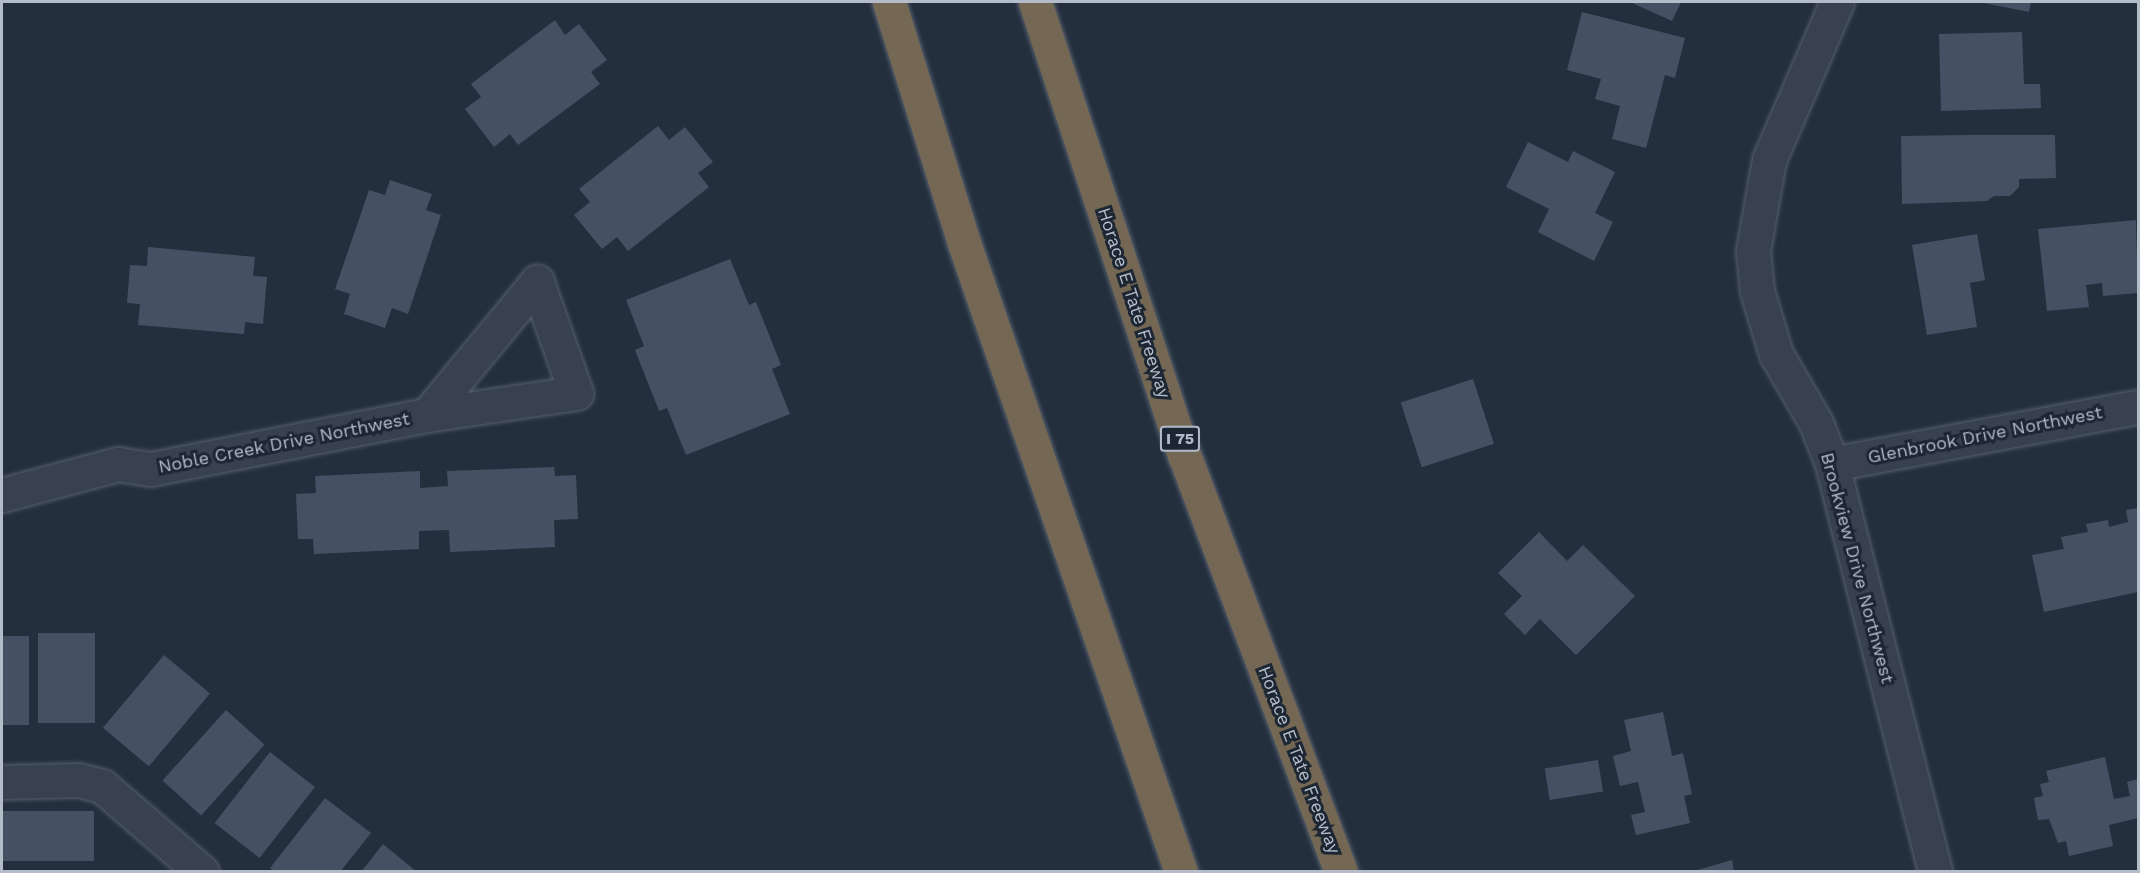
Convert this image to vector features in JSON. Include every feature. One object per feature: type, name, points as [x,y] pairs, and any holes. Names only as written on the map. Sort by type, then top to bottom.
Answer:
[{"type":"highway","points":[[889,2],[963,240],[1181,872]]},
{"type":"highway","name":"Horace E Tate Freeway","points":[[1035,2],[1185,457],[1341,872]]},
{"type":"street","name":"Brookview Drive Northwest","points":[[1837,2],[1769,160],[1753,252],[1757,291],[1776,354],[1816,423],[1832,464],[1935,872]]},
{"type":"street","name":"Noble Creek Drive Northwest","points":[[2,495],[118,464],[151,469],[427,415],[576,393],[537,282],[427,415]]},
{"type":"street","name":"Glenbrook Drive Northwest","points":[[1832,464],[2139,407]]},
{"type":"street","points":[[2,782],[78,780],[102,786],[202,872]]},
{"type":"building","points":[[1630,2],[1681,2],[1672,21]]},
{"type":"building","points":[[1979,2],[2031,2],[2029,12]]},
{"type":"building","points":[[1582,12],[1685,38],[1675,78],[1665,75],[1646,148],[1612,139],[1620,106],[1595,99],[1601,79],[1567,70]]},
{"type":"building","points":[[555,20],[565,35],[579,24],[607,60],[591,72],[600,84],[518,145],[510,134],[494,147],[465,109],[481,97],[471,84]]},
{"type":"building","points":[[2022,32],[2024,84],[2040,84],[2041,108],[1941,111],[1939,34]]},
{"type":"building","points":[[658,126],[669,140],[685,127],[713,162],[698,173],[709,187],[628,251],[617,237],[602,249],[574,215],[590,202],[579,189]]},
{"type":"building","points":[[2055,135],[2056,178],[2019,179],[2019,187],[2010,196],[1994,196],[1987,201],[1902,204],[1901,136]]},
{"type":"building","points":[[1528,142],[1568,162],[1573,151],[1615,172],[1595,213],[1613,222],[1594,261],[1538,232],[1549,209],[1506,187]]},
{"type":"building","points":[[390,180],[432,194],[426,210],[441,215],[408,314],[392,308],[385,328],[344,314],[350,294],[335,289],[369,190],[385,195]]},
{"type":"building","points":[[2136,220],[2138,293],[2103,296],[2102,283],[2086,285],[2089,307],[2047,311],[2038,229]]},
{"type":"building","points":[[1977,234],[1985,280],[1970,283],[1977,327],[1927,335],[1912,245]]},
{"type":"building","points":[[148,247],[255,257],[253,276],[267,277],[263,324],[245,322],[244,334],[138,325],[140,304],[127,303],[130,265],[147,266]]},
{"type":"building","points":[[730,259],[749,305],[756,302],[781,365],[772,369],[790,414],[686,455],[667,408],[659,411],[635,350],[644,346],[626,300]]},
{"type":"building","points":[[1473,379],[1494,444],[1422,467],[1401,402]]},
{"type":"building","points":[[554,467],[555,476],[576,475],[578,519],[554,520],[555,547],[450,552],[449,530],[419,531],[419,549],[314,554],[313,539],[298,539],[296,494],[316,493],[315,476],[420,471],[420,488],[448,486],[447,471]]},
{"type":"building","points":[[2138,508],[2138,592],[2044,612],[2032,555],[2064,549],[2061,537],[2088,532],[2086,524],[2108,520],[2109,527],[2128,522],[2126,510]]},
{"type":"building","points":[[1539,532],[1567,561],[1583,545],[1635,596],[1576,655],[1540,619],[1525,635],[1504,614],[1522,596],[1498,573]]},
{"type":"building","points":[[38,633],[95,633],[95,723],[38,723]]},
{"type":"building","points":[[2,636],[29,636],[29,725],[2,725]]},
{"type":"building","points":[[164,655],[210,694],[149,766],[103,728]]},
{"type":"building","points":[[226,710],[265,745],[201,815],[162,781]]},
{"type":"building","points":[[1663,712],[1672,756],[1683,753],[1692,794],[1684,796],[1690,823],[1636,835],[1631,815],[1645,812],[1638,782],[1620,786],[1613,756],[1631,751],[1624,720]]},
{"type":"building","points":[[270,752],[315,787],[260,858],[215,823]]},
{"type":"building","points":[[2105,757],[2114,799],[2130,796],[2127,782],[2138,779],[2138,818],[2109,825],[2113,846],[2069,856],[2066,841],[2058,843],[2049,819],[2038,820],[2034,798],[2043,796],[2040,784],[2049,782],[2046,771]]},
{"type":"building","points":[[1598,760],[1603,792],[1550,800],[1545,768]]},
{"type":"building","points":[[325,798],[371,833],[340,872],[275,872],[270,868]]},
{"type":"building","points":[[2,811],[94,811],[94,861],[2,861]]},
{"type":"building","points":[[383,844],[417,872],[361,872]]},
{"type":"building","points":[[1732,860],[1734,872],[1694,872],[1694,871]]}]
